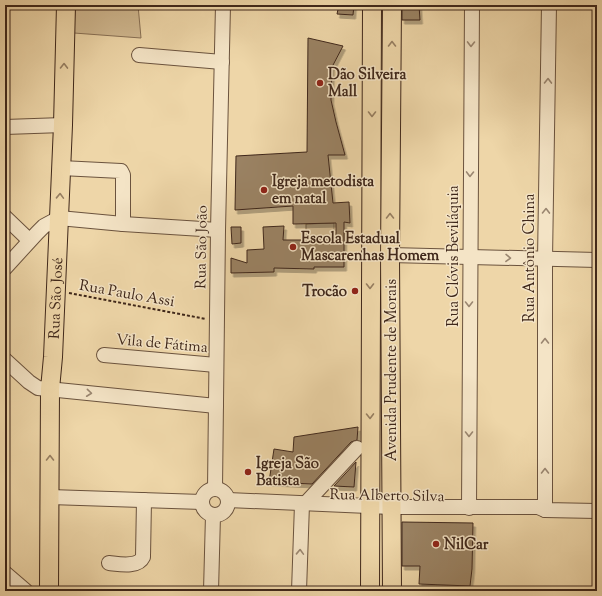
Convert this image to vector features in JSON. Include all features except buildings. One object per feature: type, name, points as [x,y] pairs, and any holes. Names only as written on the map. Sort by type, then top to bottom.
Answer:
[{"type":"main road","name":"Rua São José","points":[[49,591],[50,389],[53,357],[63,125],[66,5]]},
{"type":"main road","name":"Avenida Prudente de Morais","points":[[370,591],[372,5]]},
{"type":"main road","name":"Avenida Prudente de Morais","points":[[392,5],[390,255],[392,591]]},
{"type":"street","name":"Rua São João","points":[[215,489],[218,230],[223,5]]},
{"type":"street","name":"Rua Clóvis Beviláquia","points":[[469,508],[469,257],[472,5]]},
{"type":"street","name":"Rua Antônio China","points":[[545,510],[545,259],[549,5]]},
{"type":"street","points":[[138,55],[222,62]]},
{"type":"street","points":[[5,127],[63,125]]},
{"type":"street","points":[[61,168],[121,171],[123,175],[123,224]]},
{"type":"street","points":[[5,217],[29,240]]},
{"type":"street","points":[[5,268],[29,240],[44,226],[59,218],[218,230]]},
{"type":"street","points":[[390,255],[597,260]]},
{"type":"street","name":"Vila de Fátima","points":[[104,355],[216,365]]},
{"type":"street","points":[[5,360],[29,382],[38,388],[216,406]]},
{"type":"street","points":[[299,591],[303,506],[357,448]]},
{"type":"street","points":[[215,489],[224,492],[227,504],[221,513],[213,515],[205,510],[202,502],[205,494],[215,489]]},
{"type":"street","points":[[50,497],[202,502]]},
{"type":"street","points":[[109,563],[134,564],[142,560],[144,557],[144,500]]},
{"type":"street","name":"Rua Alberto Silva","points":[[227,504],[538,515],[545,510]]},
{"type":"street","name":"Rua Alberto Silva","points":[[391,510],[538,507],[545,510],[597,511]]},
{"type":"street","points":[[211,591],[213,515]]},
{"type":"street","points":[[5,573],[26,591]]},
{"type":"path","name":"Rua Paulo Assi","points":[[56,291],[217,321]]},
{"type":"shaded area","points":[[75,5],[138,5],[141,38],[74,33]]},
{"type":"shaded area","points":[[334,223],[334,239],[306,239],[306,224]]},
{"type":"place","name":"Dão Silveira Mall","points":[[320,83]]},
{"type":"place","name":"Igreja metodista em natal","points":[[264,190]]},
{"type":"place","name":"Escola Estadual Mascarenhas Homem","points":[[293,247]]},
{"type":"place","name":"Trocão","points":[[355,291]]},
{"type":"place","name":"Igreja São Batista","points":[[248,472]]},
{"type":"place","name":"NilCar","points":[[436,544]]}]
